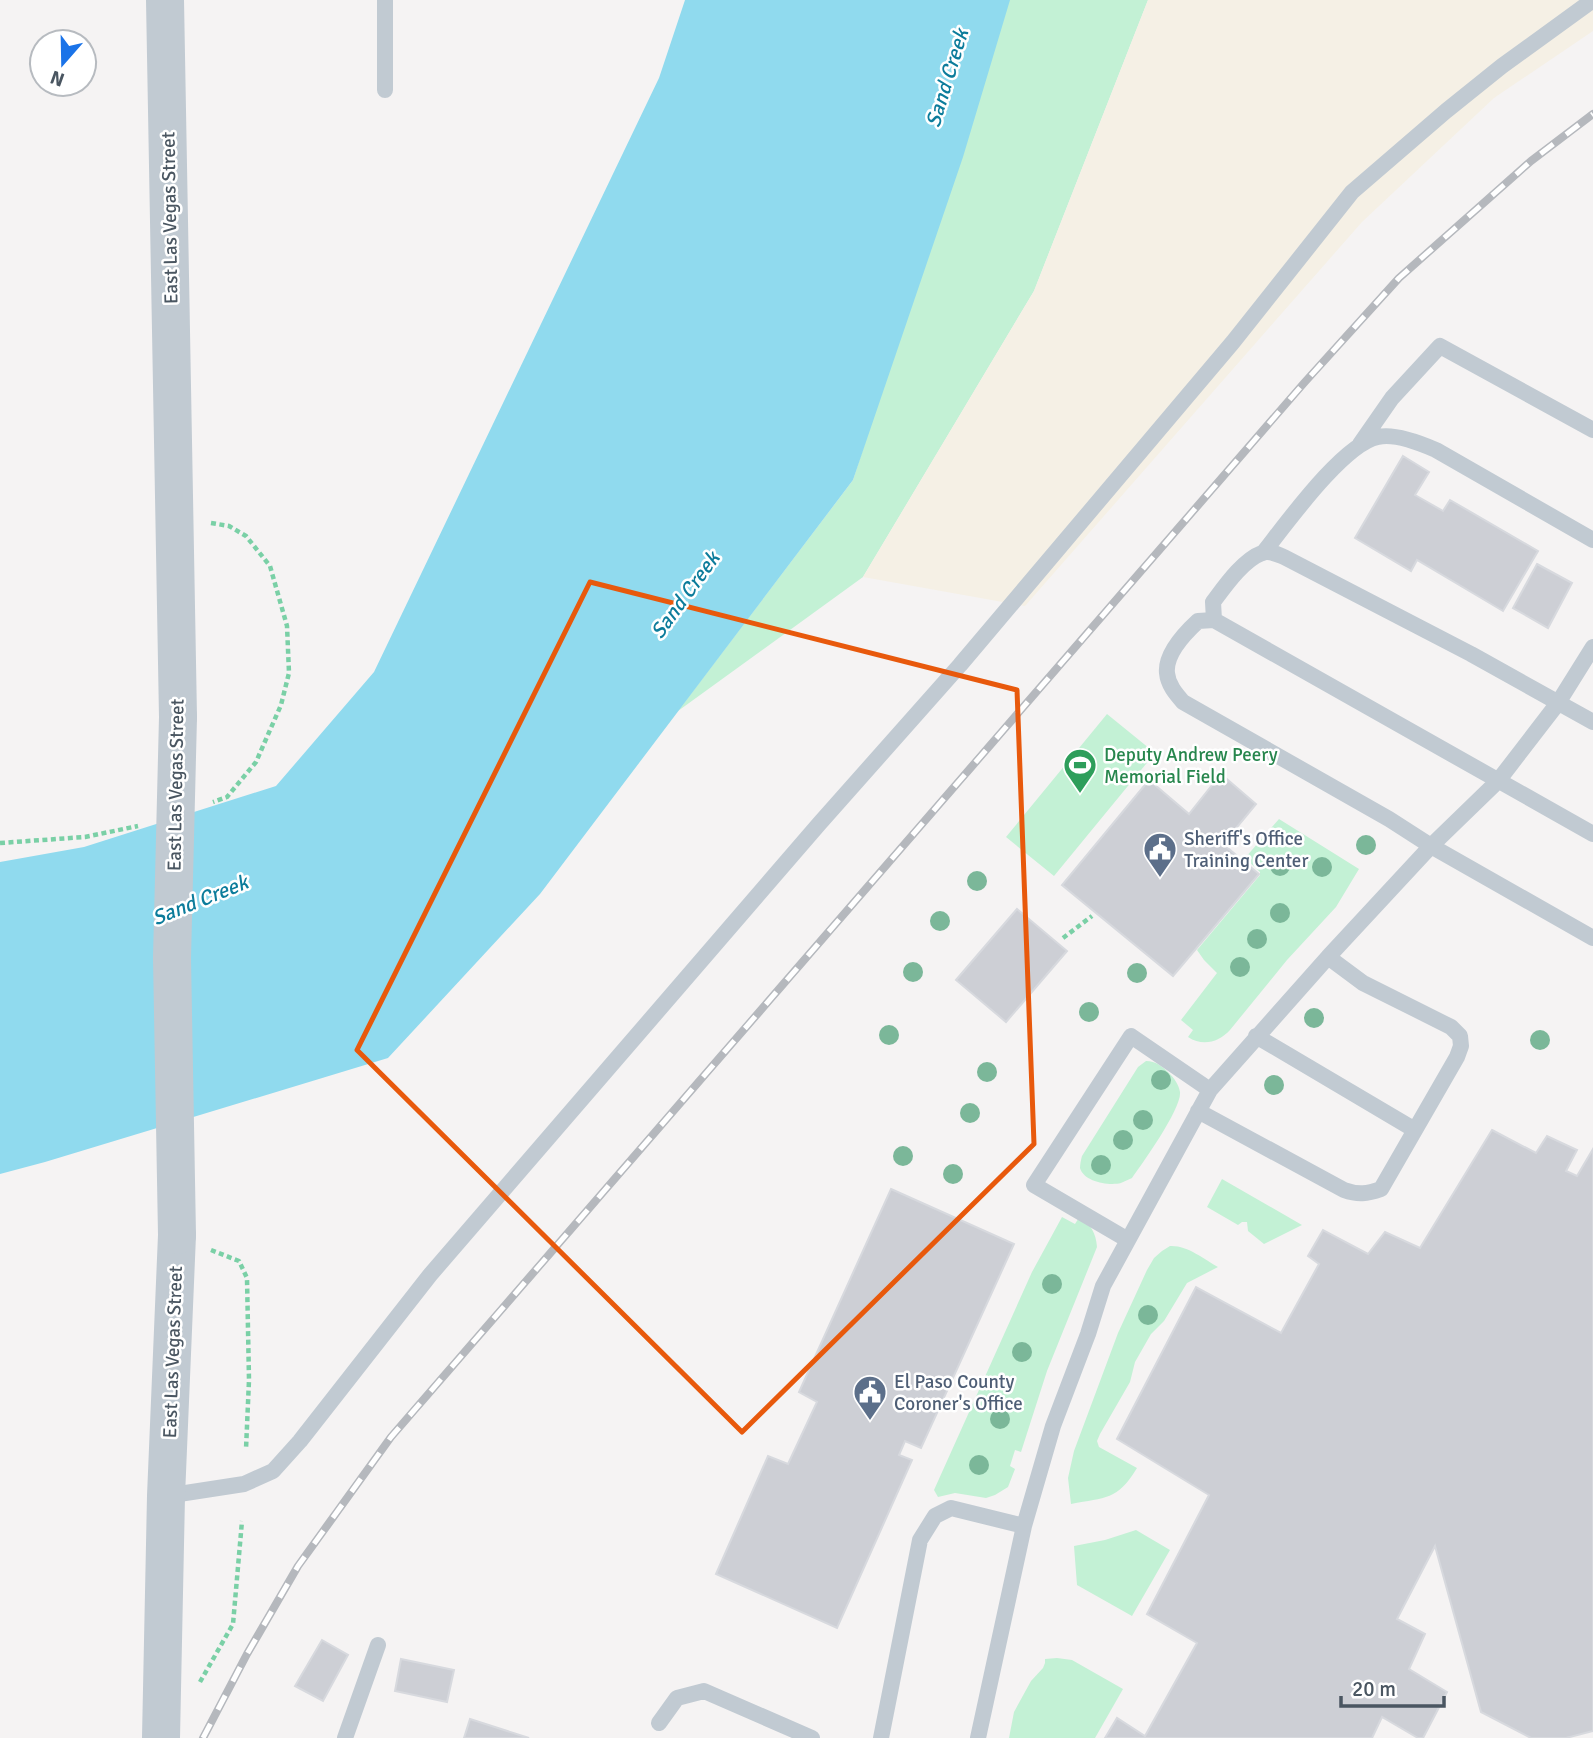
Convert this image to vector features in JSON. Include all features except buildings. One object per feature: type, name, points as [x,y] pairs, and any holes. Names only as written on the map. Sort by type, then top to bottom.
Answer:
[{"type":"street","name":"East Las Vegas Street","points":[[161,1738],[166,1496],[193,1237],[172,958],[178,717],[165,0]]},
{"type":"lane","points":[[385,90],[386,0]]},
{"type":"lane","points":[[166,1496],[244,1484],[274,1471],[430,1275],[819,824],[960,665],[1233,342],[1352,192],[1502,66],[1593,0]]},
{"type":"lane","points":[[1359,446],[1392,398],[1440,346],[1593,430]]},
{"type":"lane","points":[[1214,621],[1213,602],[1242,566],[1263,552],[1336,464],[1359,446],[1377,437],[1417,442],[1436,450],[1593,540]]},
{"type":"lane","points":[[1263,552],[1284,557],[1471,654],[1593,722]]},
{"type":"lane","points":[[1593,834],[1214,621],[1198,621],[1180,639],[1168,664],[1167,674],[1171,687],[1183,702],[1593,938]]},
{"type":"lane","points":[[978,1738],[1024,1526],[1053,1426],[1103,1286],[1198,1111],[1210,1090],[1256,1036],[1431,846],[1498,781],[1558,703],[1593,647]]},
{"type":"lane","points":[[1198,1111],[1344,1190],[1368,1194],[1381,1189],[1457,1057],[1461,1046],[1460,1036],[1451,1027],[1363,982],[1328,957]]},
{"type":"lane","points":[[1128,1240],[1034,1185],[1130,1036],[1210,1090]]},
{"type":"lane","points":[[1256,1036],[1415,1130]]},
{"type":"lane","points":[[881,1738],[920,1540],[935,1516],[951,1508],[1024,1526]]},
{"type":"lane","points":[[345,1738],[378,1645]]},
{"type":"lane","points":[[659,1723],[677,1698],[704,1691],[812,1738]]},
{"type":"path","points":[[1063,938],[1092,916]]},
{"type":"path","points":[[193,1237],[210,1250],[239,1261],[247,1278],[249,1380],[246,1449]]},
{"type":"path","points":[[199,1694],[200,1681],[233,1624],[242,1521]]},
{"type":"highlighted area","points":[[590,582],[1017,690],[1034,1144],[742,1432],[357,1050]]},
{"type":"green space","points":[[1008,0],[1148,0],[1034,291],[863,577],[678,711],[853,480]]},
{"type":"green space","name":"Deputy Andrew Peery Memorial Field","points":[[1107,714],[1155,753],[1054,876],[1006,837]]},
{"type":"green space","points":[[1279,819],[1359,869],[1336,907],[1287,960],[1230,1030],[1221,1038],[1199,1042],[1188,1037],[1193,1030],[1181,1020],[1217,973],[1197,950],[1260,875],[1245,858]]},
{"type":"green space","points":[[1146,1061],[1161,1066],[1179,1087],[1179,1100],[1175,1110],[1132,1178],[1116,1184],[1092,1180],[1082,1173],[1082,1156],[1138,1067]]},
{"type":"green space","points":[[1222,1179],[1302,1225],[1264,1244],[1248,1231],[1247,1222],[1238,1225],[1207,1207]]},
{"type":"green space","points":[[1080,1216],[1092,1230],[1097,1247],[1047,1371],[1021,1452],[1015,1450],[1010,1466],[1015,1469],[1008,1487],[986,1498],[955,1493],[938,1497],[934,1490],[1032,1272],[1062,1217],[1075,1224]]},
{"type":"green space","points":[[1170,1246],[1189,1250],[1218,1267],[1187,1283],[1164,1321],[1151,1334],[1135,1362],[1130,1382],[1097,1441],[1099,1447],[1137,1468],[1123,1487],[1110,1496],[1071,1504],[1068,1478],[1074,1451],[1118,1333],[1154,1258]]},
{"type":"green space","points":[[1136,1530],[1170,1550],[1132,1616],[1077,1585],[1074,1546]]},
{"type":"green space","points":[[1045,1659],[1072,1660],[1123,1689],[1095,1738],[1009,1738],[1014,1712],[1031,1681],[1043,1668]]},
{"type":"sand","points":[[1148,0],[1593,0],[1593,31],[1494,98],[1362,222],[1025,606],[863,577],[1034,291]]},
{"type":"water","name":"Sand Creek","points":[[685,0],[1010,0],[963,157],[853,480],[540,894],[388,1058],[0,1174],[0,862],[84,847],[276,786],[374,672],[659,78]]},
{"type":"railway","points":[[203,1738],[298,1566],[391,1437],[1304,383],[1399,278],[1531,161],[1593,114]]},
{"type":"place","name":"Deputy Andrew Peery Memorial Field","points":[[1080,795]]},
{"type":"place","name":"Sheriff's Office Training Center","points":[[1160,879]]},
{"type":"place","name":"El Paso County Coroner's Office","points":[[870,1422]]}]
